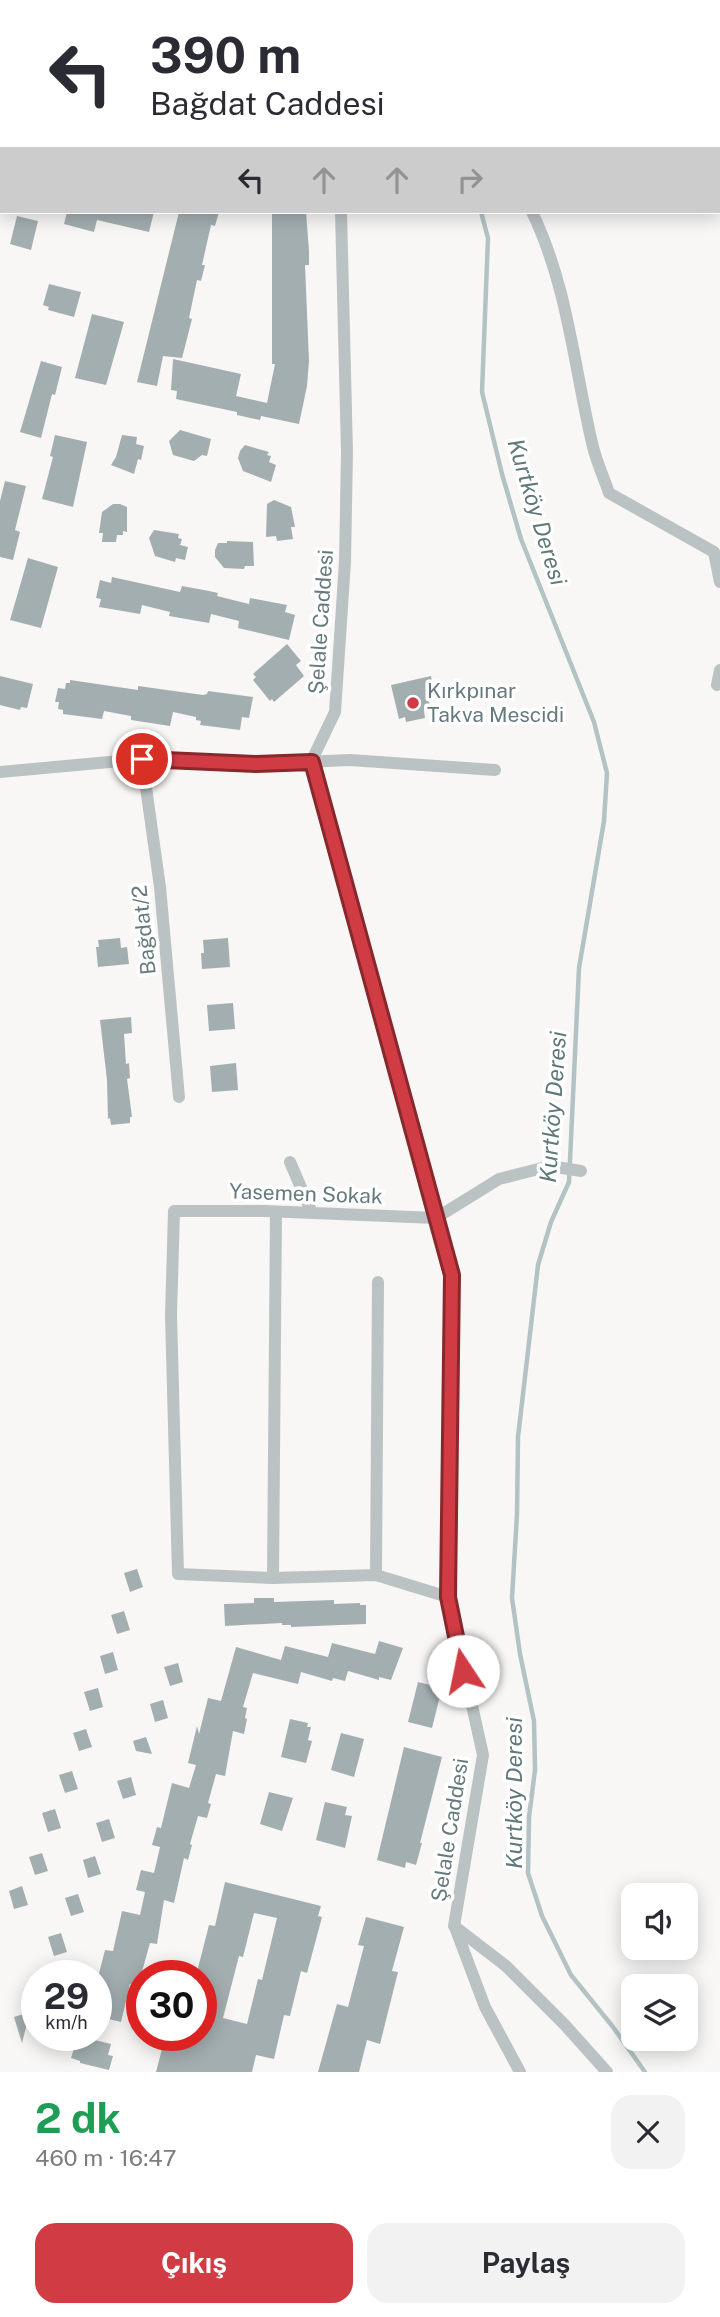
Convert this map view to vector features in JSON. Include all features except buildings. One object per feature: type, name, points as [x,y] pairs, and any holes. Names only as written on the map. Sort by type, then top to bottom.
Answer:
[{"type":"street","name":"Şelale Caddesi","points":[[341,214],[347,452],[345,562],[335,712],[312,762],[452,1275],[448,1597],[483,1755],[454,1926],[506,1966],[607,2072]]},
{"type":"street","points":[[533,214],[559,284],[594,450],[609,493],[714,552],[720,582]]},
{"type":"street","points":[[717,685],[720,670]]},
{"type":"street","points":[[0,772],[142,759],[256,764],[350,760],[495,770]]},
{"type":"street","name":"Bağdat/2","points":[[142,759],[160,887],[179,1097]]},
{"type":"street","points":[[290,1162],[313,1213]]},
{"type":"street","points":[[436,1218],[499,1179],[550,1166],[581,1171]]},
{"type":"street","name":"Yasemen Sokak","points":[[273,1578],[177,1574],[171,1315],[174,1211],[436,1218]]},
{"type":"street","points":[[276,1212],[273,1578],[376,1575],[448,1597]]},
{"type":"street","points":[[376,1575],[378,1282]]},
{"type":"street","points":[[454,1926],[485,2007],[520,2072]]},
{"type":"waterway","name":"Kurtköy Deresi","points":[[482,214],[488,238],[482,392],[521,539],[594,722],[607,773],[604,821],[579,968],[569,1182],[551,1222],[538,1265],[518,1437],[512,1598],[534,1721],[535,1770],[529,1817],[528,1873],[542,1916],[571,1975],[645,2072]]},
{"type":"place","name":"Kırkpınar Takva Mescidi","points":[[413,703]]},
{"type":"route","points":[[142,759],[256,764],[312,762],[452,1275],[448,1597],[463,1671]]}]
